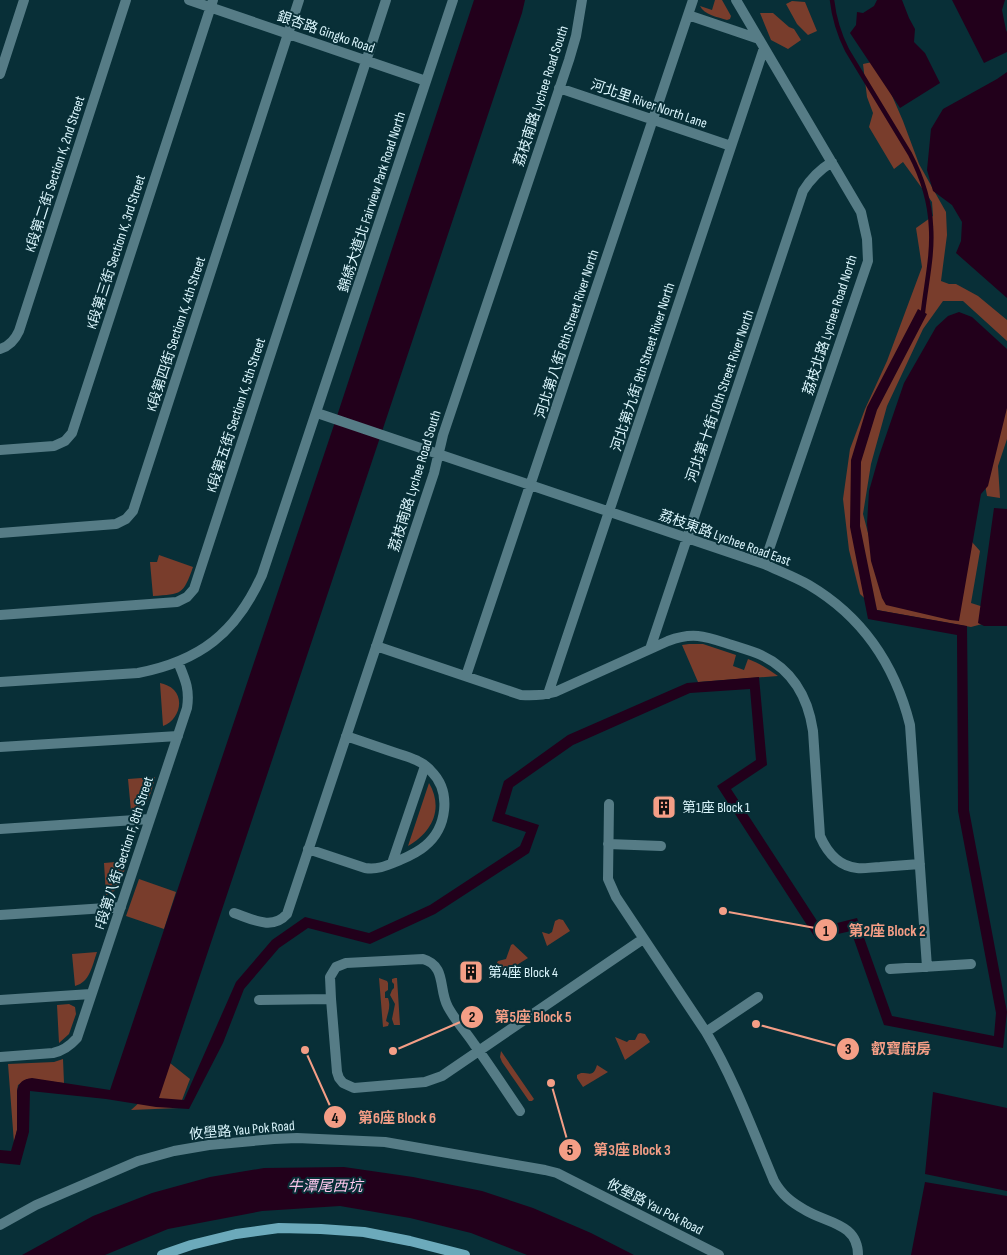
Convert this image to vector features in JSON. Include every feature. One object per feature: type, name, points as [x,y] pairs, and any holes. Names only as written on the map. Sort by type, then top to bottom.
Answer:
[{"type":"street","points":[[0,74],[24,0]]},
{"type":"street","name":"K段第二街 Section K, 2nd Street","points":[[0,349],[14,341],[19,331],[126,0]]},
{"type":"street","name":"銀杏路 Gingko Road","points":[[189,0],[212,4],[288,34],[426,81]]},
{"type":"street","name":"K段第四街 Section K, 4th Street","points":[[0,533],[116,524],[126,519],[133,511],[299,0]]},
{"type":"street","name":"K段第五街 Section K, 5th Street","points":[[0,615],[176,602],[187,597],[194,589],[386,0]]},
{"type":"street","name":"錦綉大道北 Fairview Park Road North","points":[[0,682],[138,673],[158,669],[178,662],[214,642],[243,612],[254,594],[262,575],[452,0]]},
{"type":"street","name":"荔枝南路 Lychee Road South","points":[[234,913],[267,924],[283,918],[287,914],[434,473],[443,435],[569,60],[576,36],[582,0]]},
{"type":"street","name":"河北第八街 8th Street River North","points":[[466,676],[693,0]]},
{"type":"street","name":"荔枝北路 Lychee Road North","points":[[736,0],[861,212],[867,239],[868,261],[764,564]]},
{"type":"street","name":"K段第三街 Section K, 3rd Street","points":[[0,450],[54,446],[65,441],[72,433],[212,4]]},
{"type":"street","points":[[688,15],[761,44]]},
{"type":"street","name":"河北第九街 9th Street River North","points":[[548,694],[731,146],[761,44]]},
{"type":"street","name":"河北里 River North Lane","points":[[559,88],[731,146]]},
{"type":"street","name":"河北第十街 10th Street River North","points":[[650,649],[804,191],[815,174],[832,162]]},
{"type":"street","name":"荔枝東路 Lychee Road East","points":[[317,412],[764,564],[808,584],[840,607],[855,621],[880,652],[902,696],[910,725],[927,967]]},
{"type":"street","points":[[376,646],[521,695],[539,696],[548,694],[677,637],[705,636],[760,655],[772,661],[793,680],[807,704],[811,718],[820,836],[830,854],[843,864],[858,868],[920,864]]},
{"type":"street","name":"F段第八街 Section F, 8th Street","points":[[0,1057],[53,1053],[66,1048],[77,1038],[187,708],[189,699],[187,682],[178,662]]},
{"type":"street","points":[[0,747],[178,736]]},
{"type":"street","points":[[308,849],[365,868],[380,868],[425,847],[441,825],[444,812],[444,797],[440,783],[431,770],[417,760],[346,736]]},
{"type":"street","points":[[392,863],[425,766]]},
{"type":"street","points":[[609,804],[608,879],[616,897],[706,1032],[728,1073],[779,1189],[786,1197],[806,1211],[847,1229],[854,1239],[858,1255]]},
{"type":"street","points":[[0,829],[150,819]]},
{"type":"street","points":[[608,844],[661,846]]},
{"type":"street","points":[[0,915],[120,908]]},
{"type":"street","points":[[520,1111],[479,1051],[448,1006],[443,993],[440,975],[429,961],[422,959],[346,963],[336,967],[330,977],[338,1078],[348,1087],[354,1088],[425,1082],[442,1076],[479,1051],[643,939]]},
{"type":"street","points":[[890,969],[971,964]]},
{"type":"street","points":[[0,1000],[92,994]]},
{"type":"street","points":[[706,1032],[758,997]]},
{"type":"street","points":[[259,1000],[331,999]]},
{"type":"street","name":"攸壆路 Yau Pok Road","points":[[0,1225],[36,1205],[138,1161],[174,1151],[209,1145],[306,1138],[385,1142],[556,1173],[719,1255]]},
{"type":"street","points":[[162,1255],[191,1245],[236,1234],[279,1228],[364,1232],[410,1240],[465,1255]]},
{"type":"shaded area","points":[[715,0],[722,0],[731,16],[730,19],[727,20],[705,12],[700,6],[712,10]]},
{"type":"shaded area","points":[[792,1],[805,2],[817,31],[808,35],[797,24],[786,4]]},
{"type":"shaded area","points":[[760,13],[773,13],[794,29],[801,40],[788,49],[771,40]]},
{"type":"shaded area","points":[[877,61],[919,164],[946,212],[947,235],[941,281],[956,284],[978,296],[1007,320],[1007,341],[963,301],[943,301],[923,329],[887,406],[871,464],[863,514],[879,575],[964,533],[980,551],[971,603],[993,610],[997,620],[971,627],[877,610],[860,594],[849,550],[843,499],[850,449],[865,409],[887,361],[922,267],[916,228],[933,216],[932,202],[903,162],[894,169],[869,127],[873,113],[867,97],[863,64]]},
{"type":"shaded area","points":[[1007,361],[1007,439],[998,466],[1000,498],[987,496],[983,473]]},
{"type":"shaded area","points":[[159,555],[193,567],[187,583],[180,591],[170,595],[153,596],[150,562],[157,562]]},
{"type":"shaded area","points":[[703,644],[736,655],[733,666],[744,670],[748,659],[778,676],[698,682],[682,645]]},
{"type":"shaded area","points":[[160,683],[172,689],[179,700],[176,716],[163,726]]},
{"type":"shaded area","points":[[155,777],[148,799],[142,807],[131,811],[128,779]]},
{"type":"shaded area","points":[[429,783],[435,802],[433,819],[424,834],[408,846]]},
{"type":"shaded area","points":[[127,861],[123,877],[118,886],[106,895],[104,863]]},
{"type":"shaded area","points":[[139,879],[176,892],[164,929],[126,916]]},
{"type":"shaded area","points":[[563,920],[570,931],[547,946],[542,932],[549,934],[552,932],[555,921]]},
{"type":"shaded area","points":[[513,944],[528,958],[501,975],[495,966],[498,961],[506,959]]},
{"type":"shaded area","points":[[97,952],[87,977],[75,986],[72,954]]},
{"type":"shaded area","points":[[379,978],[388,983],[385,998],[388,998],[389,1001],[386,1021],[389,1023],[388,1026],[383,1027]]},
{"type":"shaded area","points":[[397,978],[400,1025],[394,1025],[392,1019],[395,1004],[390,995],[394,988],[392,979]]},
{"type":"shaded area","points":[[69,1004],[75,1007],[76,1014],[69,1034],[59,1043],[57,1005]]},
{"type":"shaded area","points":[[640,1033],[645,1034],[650,1042],[625,1060],[615,1037],[627,1042],[635,1040]]},
{"type":"shaded area","points":[[501,1051],[534,1099],[532,1101],[529,1101],[502,1062],[500,1057]]},
{"type":"shaded area","points":[[160,1055],[190,1079],[179,1108],[131,1110],[151,1092]]},
{"type":"shaded area","points":[[63,1059],[64,1083],[27,1079],[18,1085],[17,1130],[14,1143],[8,1064],[54,1062]]},
{"type":"shaded area","points":[[597,1065],[608,1072],[583,1087],[577,1075],[593,1073]]},
{"type":"water","points":[[474,0],[525,0],[159,1098],[184,1100],[236,982],[272,940],[305,917],[369,933],[430,905],[520,846],[526,832],[492,821],[504,781],[568,735],[687,683],[759,677],[767,765],[731,789],[821,927],[857,918],[892,1016],[994,1036],[996,1013],[958,811],[957,635],[868,619],[850,527],[851,460],[867,407],[918,309],[927,314],[877,410],[861,462],[860,526],[877,610],[967,626],[969,810],[1007,1012],[1003,1048],[884,1025],[851,931],[816,939],[717,786],[756,760],[750,689],[690,693],[573,745],[513,787],[505,814],[539,825],[529,853],[435,914],[370,944],[308,928],[279,948],[244,989],[223,1043],[189,1109],[156,1107],[106,1099],[30,1091],[29,1132],[20,1165],[0,1163],[0,1150],[11,1151],[17,1130],[17,1091],[20,1083],[24,1080],[32,1078],[110,1090],[336,419]]},
{"type":"water","points":[[877,0],[902,0],[915,29],[914,42],[925,53],[940,83],[900,108],[850,33],[856,25],[857,12],[863,13],[874,6]]},
{"type":"water","points":[[952,0],[1005,0],[1002,10],[1007,32],[1007,52],[984,63]]},
{"type":"water","points":[[1007,72],[1007,298],[956,253],[961,241],[962,222],[952,205],[933,191],[927,170],[931,129],[943,109]]},
{"type":"water","points":[[959,312],[972,317],[1007,349],[1007,408],[988,486],[981,494],[959,621],[886,605],[882,598],[871,561],[867,524],[869,491],[904,383],[936,327],[948,316]]},
{"type":"water","points":[[994,508],[1007,509],[1007,626],[984,626],[978,623]]},
{"type":"water","points":[[933,1092],[1007,1108],[1007,1191],[925,1174]]},
{"type":"water","name":"牛潭尾西坑","points":[[344,1167],[413,1177],[482,1191],[533,1208],[591,1233],[634,1255],[527,1255],[471,1233],[410,1218],[340,1206],[262,1211],[168,1229],[105,1255],[22,1255],[93,1216],[152,1193],[210,1177],[264,1168]]},
{"type":"water","points":[[925,1182],[1007,1196],[1007,1255],[911,1255]]},
{"type":"waterway","points":[[832,0],[837,26],[847,50],[910,154],[925,189],[930,217],[931,248],[923,312],[920,317]]},
{"type":"place","name":"第1座 Block 1","points":[[664,807]]},
{"type":"place","name":"第2座 Block 2","points":[[723,911]]},
{"type":"place","name":"第4座 Block 4","points":[[471,972]]},
{"type":"place","name":"叡寶廚房","points":[[756,1024]]},
{"type":"place","name":"第6座 Block 6","points":[[305,1050]]},
{"type":"place","name":"第5座 Block 5","points":[[393,1051]]},
{"type":"place","name":"第3座 Block 3","points":[[551,1083]]}]
